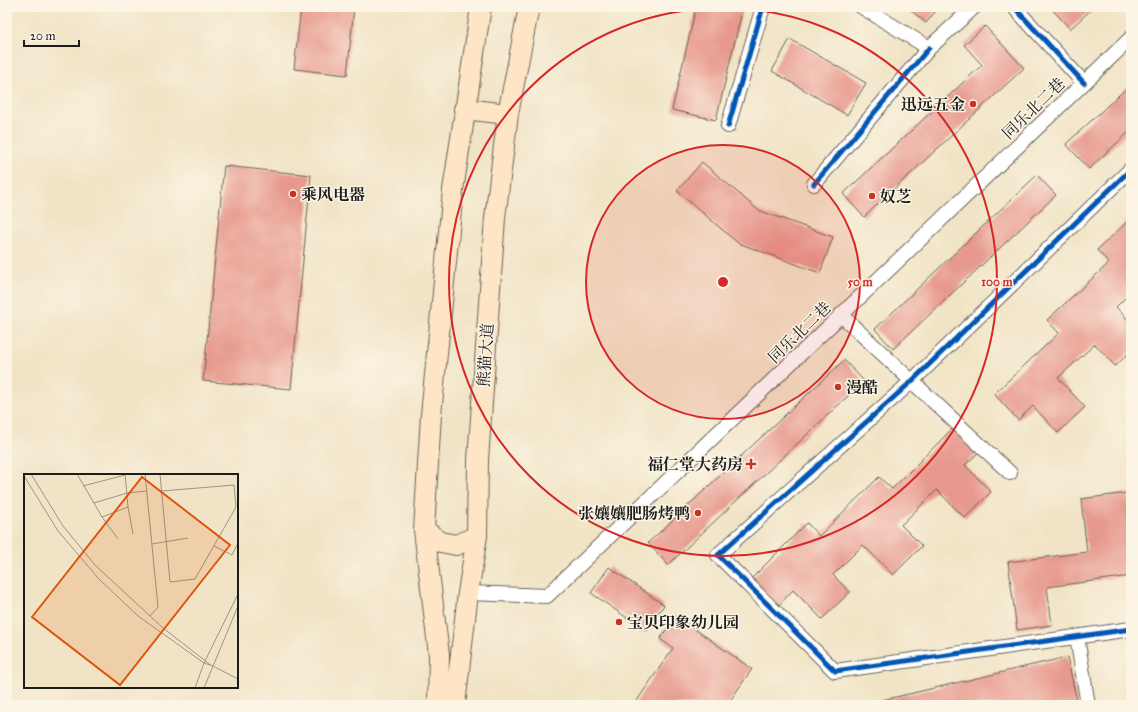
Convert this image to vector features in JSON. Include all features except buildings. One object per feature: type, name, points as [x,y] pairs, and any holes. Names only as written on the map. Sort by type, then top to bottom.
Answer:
[{"type":"main road","points":[[438,705],[439,655],[424,530],[431,415],[453,190],[464,109],[482,7]]},
{"type":"main road","name":"熊猫大道","points":[[455,705],[468,593],[477,536],[478,460],[495,218],[508,114],[529,7]]},
{"type":"main road","points":[[464,109],[508,114]]},
{"type":"main road","points":[[424,530],[441,542],[456,545],[477,536]]},
{"type":"street","points":[[728,126],[763,7]]},
{"type":"street","points":[[862,7],[929,48]]},
{"type":"street","points":[[814,184],[929,48],[974,7]]},
{"type":"street","points":[[1014,7],[1084,83]]},
{"type":"street","name":"同乐北二巷","points":[[468,593],[547,596],[1131,38]]},
{"type":"street","points":[[1131,169],[912,381],[718,555],[835,671],[1131,629]]},
{"type":"street","points":[[841,315],[1010,472]]},
{"type":"street","points":[[1077,637],[1088,705]]},
{"type":"cycle path","points":[[728,126],[763,7]]},
{"type":"cycle path","points":[[1014,7],[1084,83]]},
{"type":"cycle path","points":[[814,184],[929,48]]},
{"type":"cycle path","points":[[1131,169],[912,381],[718,555],[835,671],[1131,629]]},
{"type":"place","name":"迅远五金","points":[[973,104]]},
{"type":"place","name":"乘风电器","points":[[293,194]]},
{"type":"place","name":"奴芝","points":[[872,196]]},
{"type":"place","name":"漫酷","points":[[838,387]]},
{"type":"place","name":"福仁堂大药房","points":[[751,464]]},
{"type":"place","name":"张孃孃肥肠烤鸭","points":[[698,513]]},
{"type":"place","name":"宝贝印象幼儿园","points":[[619,622]]}]
